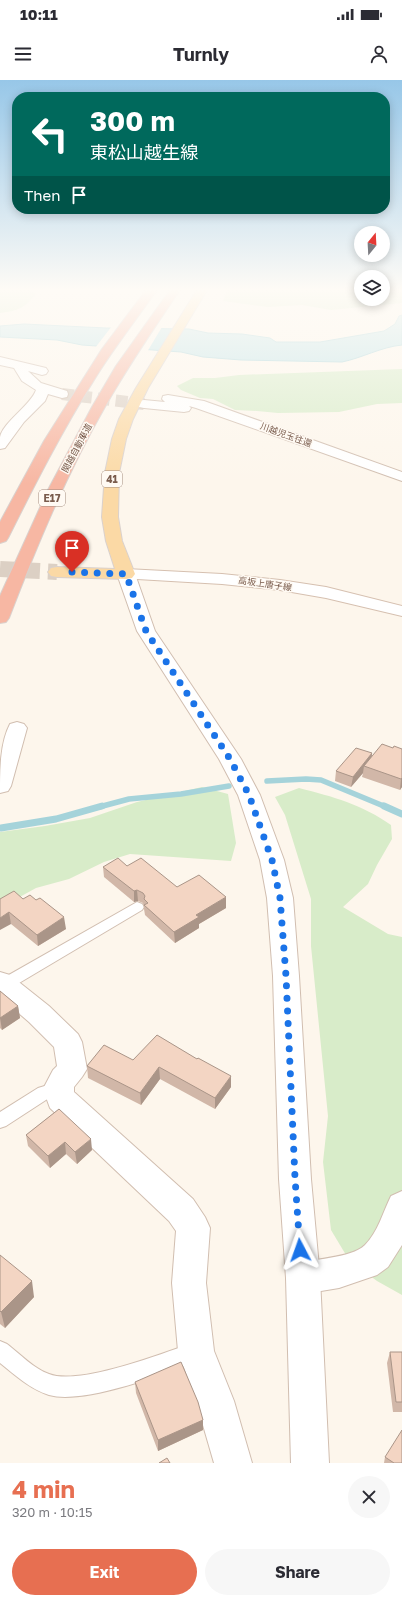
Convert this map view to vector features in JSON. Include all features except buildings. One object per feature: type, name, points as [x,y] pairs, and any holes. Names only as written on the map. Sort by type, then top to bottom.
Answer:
[{"type":"highway","name":"E17","points":[[0,538],[56,430],[104,355]]},
{"type":"highway","name":"関越自動車道","points":[[0,618],[16,576],[56,489],[130,355]]},
{"type":"main road","name":"41","points":[[126,574],[114,541],[110,517],[112,473],[119,439],[126,419],[142,388],[162,355]]},
{"type":"main road","points":[[57,572],[126,574]]},
{"type":"street","points":[[0,361],[20,367],[42,371]]},
{"type":"street","points":[[20,367],[22,374],[33,384],[43,389],[62,394]]},
{"type":"street","points":[[0,445],[19,418],[40,398],[43,389]]},
{"type":"street","name":"川越児玉往還","points":[[168,399],[199,404],[402,477]]},
{"type":"street","points":[[144,404],[219,412]]},
{"type":"street","points":[[126,574],[146,631],[230,759],[249,795],[272,860],[280,898],[286,976],[295,1178],[303,1278],[310,1463]]},
{"type":"street","name":"高坂上唐子線","points":[[126,574],[225,579],[282,585],[402,611]]},
{"type":"street","points":[[0,786],[17,728]]},
{"type":"street","points":[[2,983],[40,1014],[68,1042],[72,1069],[63,1079],[58,1089],[61,1099],[181,1210],[193,1228],[189,1283],[196,1351],[215,1401],[233,1463]]},
{"type":"street","points":[[303,1278],[350,1269],[373,1260],[391,1234],[402,1206]]},
{"type":"lane","points":[[2,983],[137,907]]},
{"type":"lane","points":[[0,1121],[44,1093],[58,1089]]},
{"type":"lane","points":[[0,1350],[25,1370],[49,1385],[79,1386],[127,1374],[196,1351]]},
{"type":"green space","points":[[402,369],[402,403],[377,404],[339,412],[278,413],[235,410],[213,399],[200,398],[181,390],[177,386],[193,378]]},
{"type":"green space","points":[[202,787],[228,794],[236,843],[231,861],[130,854],[104,862],[69,879],[36,888],[7,904],[0,905],[0,832],[90,818],[137,802]]},
{"type":"green space","points":[[299,788],[336,798],[358,806],[391,825],[392,839],[368,884],[343,907],[388,934],[402,937],[402,1295],[377,1281],[349,1260],[331,1230],[323,1162],[328,1116],[311,946],[311,899],[285,815],[275,797]]},
{"type":"water","points":[[192,355],[367,355],[342,362],[241,360],[203,357]]},
{"type":"waterway","points":[[267,781],[306,779],[321,780],[386,807]]},
{"type":"waterway","points":[[99,807],[129,799],[181,794],[229,786]]},
{"type":"waterway","points":[[1,828],[56,819],[102,806]]},
{"type":"waterway","points":[[384,806],[402,814]]},
{"type":"tunnel","points":[[62,394],[144,404]]},
{"type":"tunnel","points":[[0,569],[57,572]]},
{"type":"route","points":[[72,572],[126,574],[146,631],[230,759],[249,795],[264,834],[272,860],[280,898],[286,976],[295,1178],[300,1250]]}]
